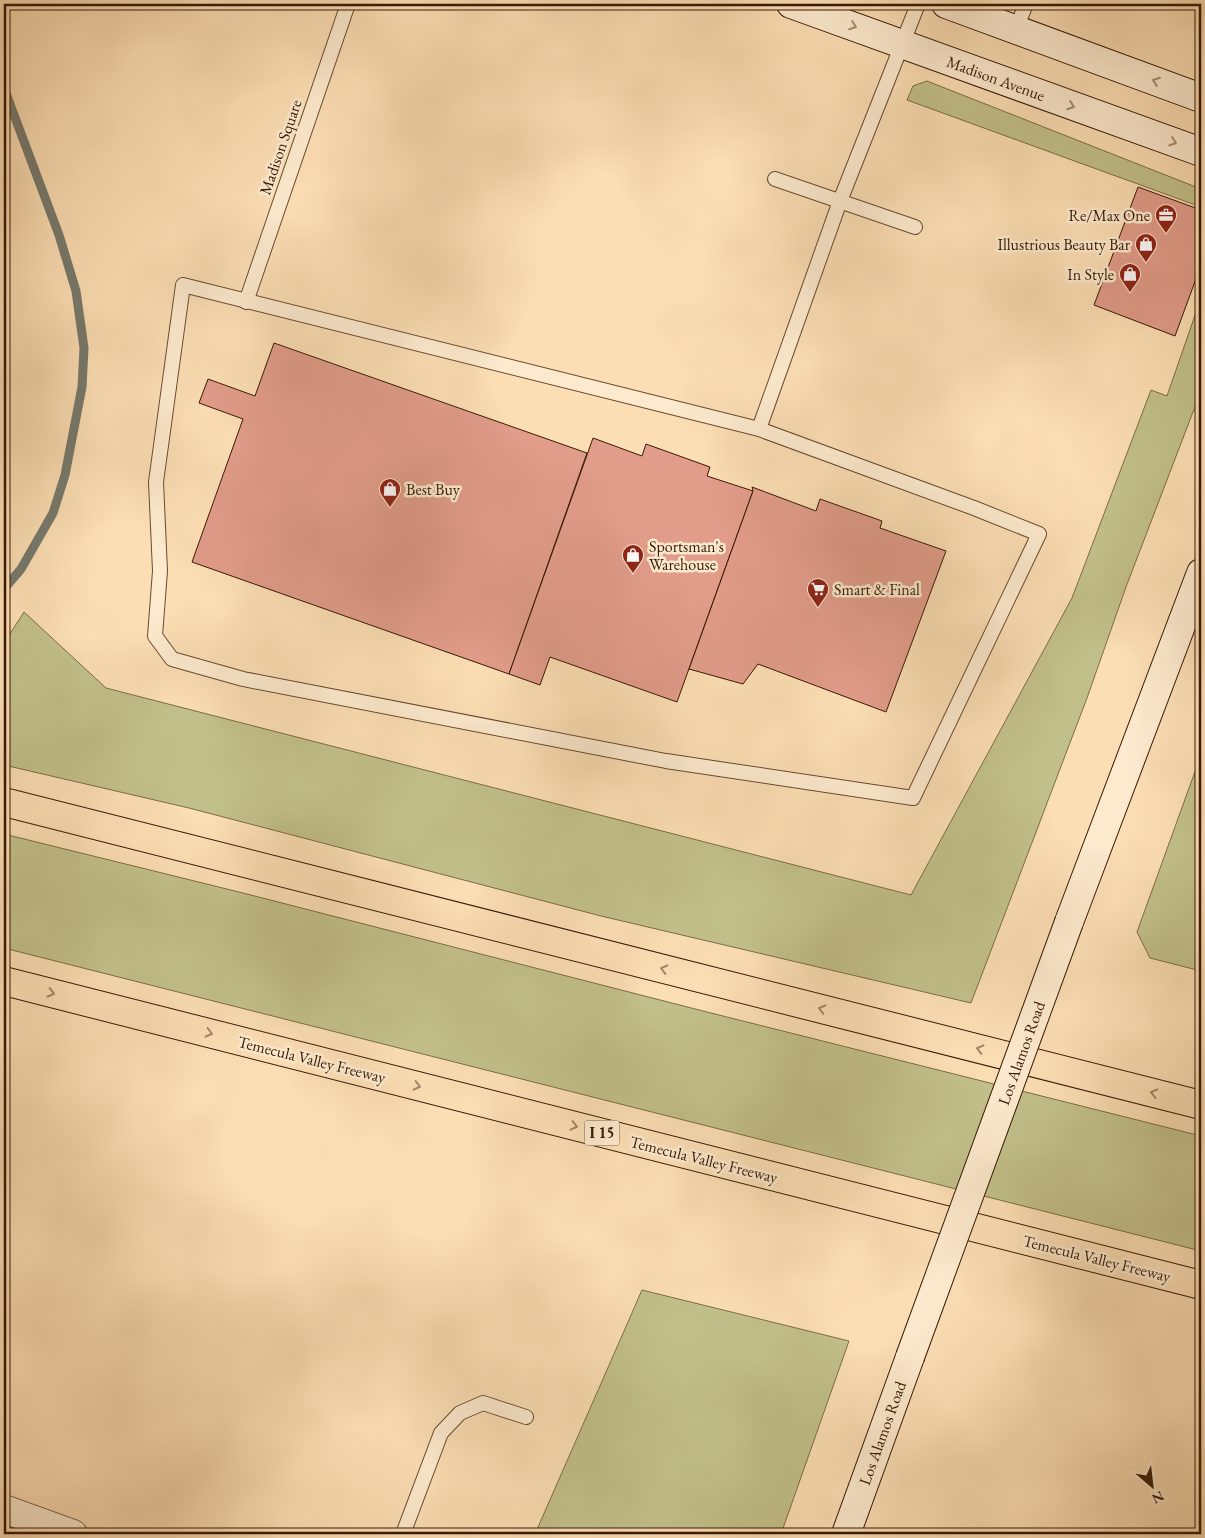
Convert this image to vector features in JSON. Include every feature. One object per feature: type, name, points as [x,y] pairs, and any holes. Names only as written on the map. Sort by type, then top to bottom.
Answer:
[{"type":"highway","points":[[4,802],[1201,1105]]},
{"type":"highway","name":"Temecula Valley Freeway","points":[[4,981],[1201,1285]]},
{"type":"main road","name":"Madison Avenue","points":[[791,4],[1201,152]]},
{"type":"main road","points":[[946,4],[1201,98]]},
{"type":"main road","name":"Los Alamos Road","points":[[846,1534],[1069,922],[1201,573]]},
{"type":"main road","points":[[4,1509],[73,1534]]},
{"type":"lane","name":"Madison Square","points":[[246,302],[348,4]]},
{"type":"lane","points":[[758,430],[840,202],[918,4]]},
{"type":"lane","points":[[1016,29],[1026,4]]},
{"type":"lane","points":[[775,179],[915,227]]},
{"type":"lane","points":[[183,285],[758,430],[974,508],[1039,534],[913,798],[666,761],[252,681],[172,659],[155,636],[160,571],[156,482],[183,285]]},
{"type":"lane","points":[[403,1534],[441,1433],[460,1412],[484,1403],[526,1417]]},
{"type":"shaded area","points":[[927,81],[1201,189],[1201,207],[907,100],[913,86]]},
{"type":"shaded area","points":[[1201,298],[1201,391],[971,1003],[601,916],[189,808],[4,765],[4,643],[24,612],[106,688],[911,895],[1072,598],[1151,390],[1167,396]]},
{"type":"shaded area","points":[[1201,755],[1201,971],[1150,958],[1137,932]]},
{"type":"shaded area","points":[[4,834],[1201,1136],[1201,1251],[4,948]]},
{"type":"shaded area","points":[[642,1290],[849,1341],[781,1534],[535,1534]]},
{"type":"building","points":[[295,4],[311,4],[309,9]]},
{"type":"building","points":[[1138,187],[1201,210],[1201,265],[1175,336],[1094,305]]},
{"type":"building","name":"Best Buy","points":[[274,343],[587,453],[509,674],[192,562],[243,419],[199,403],[208,379],[255,396]]},
{"type":"building","name":"Sportsman's Warehouse","points":[[593,438],[642,456],[646,444],[710,467],[707,476],[753,491],[677,702],[550,657],[540,685],[509,674]]},
{"type":"building","name":"Smart & Final","points":[[752,487],[816,511],[820,499],[882,521],[880,528],[946,551],[886,712],[758,664],[743,684],[689,669],[753,491]]},
{"type":"waterway","points":[[4,88],[59,235],[76,291],[84,348],[82,387],[65,475],[53,513],[21,569],[4,589]]},
{"type":"place","name":"Re/Max One","points":[[1166,234]]},
{"type":"place","name":"Illustrious Beauty Bar","points":[[1146,263]]},
{"type":"place","name":"In Style","points":[[1130,293]]},
{"type":"place","name":"Best Buy","points":[[390,508]]},
{"type":"place","name":"Sportsman's Warehouse","points":[[633,574]]},
{"type":"place","name":"Smart & Final","points":[[818,608]]}]
